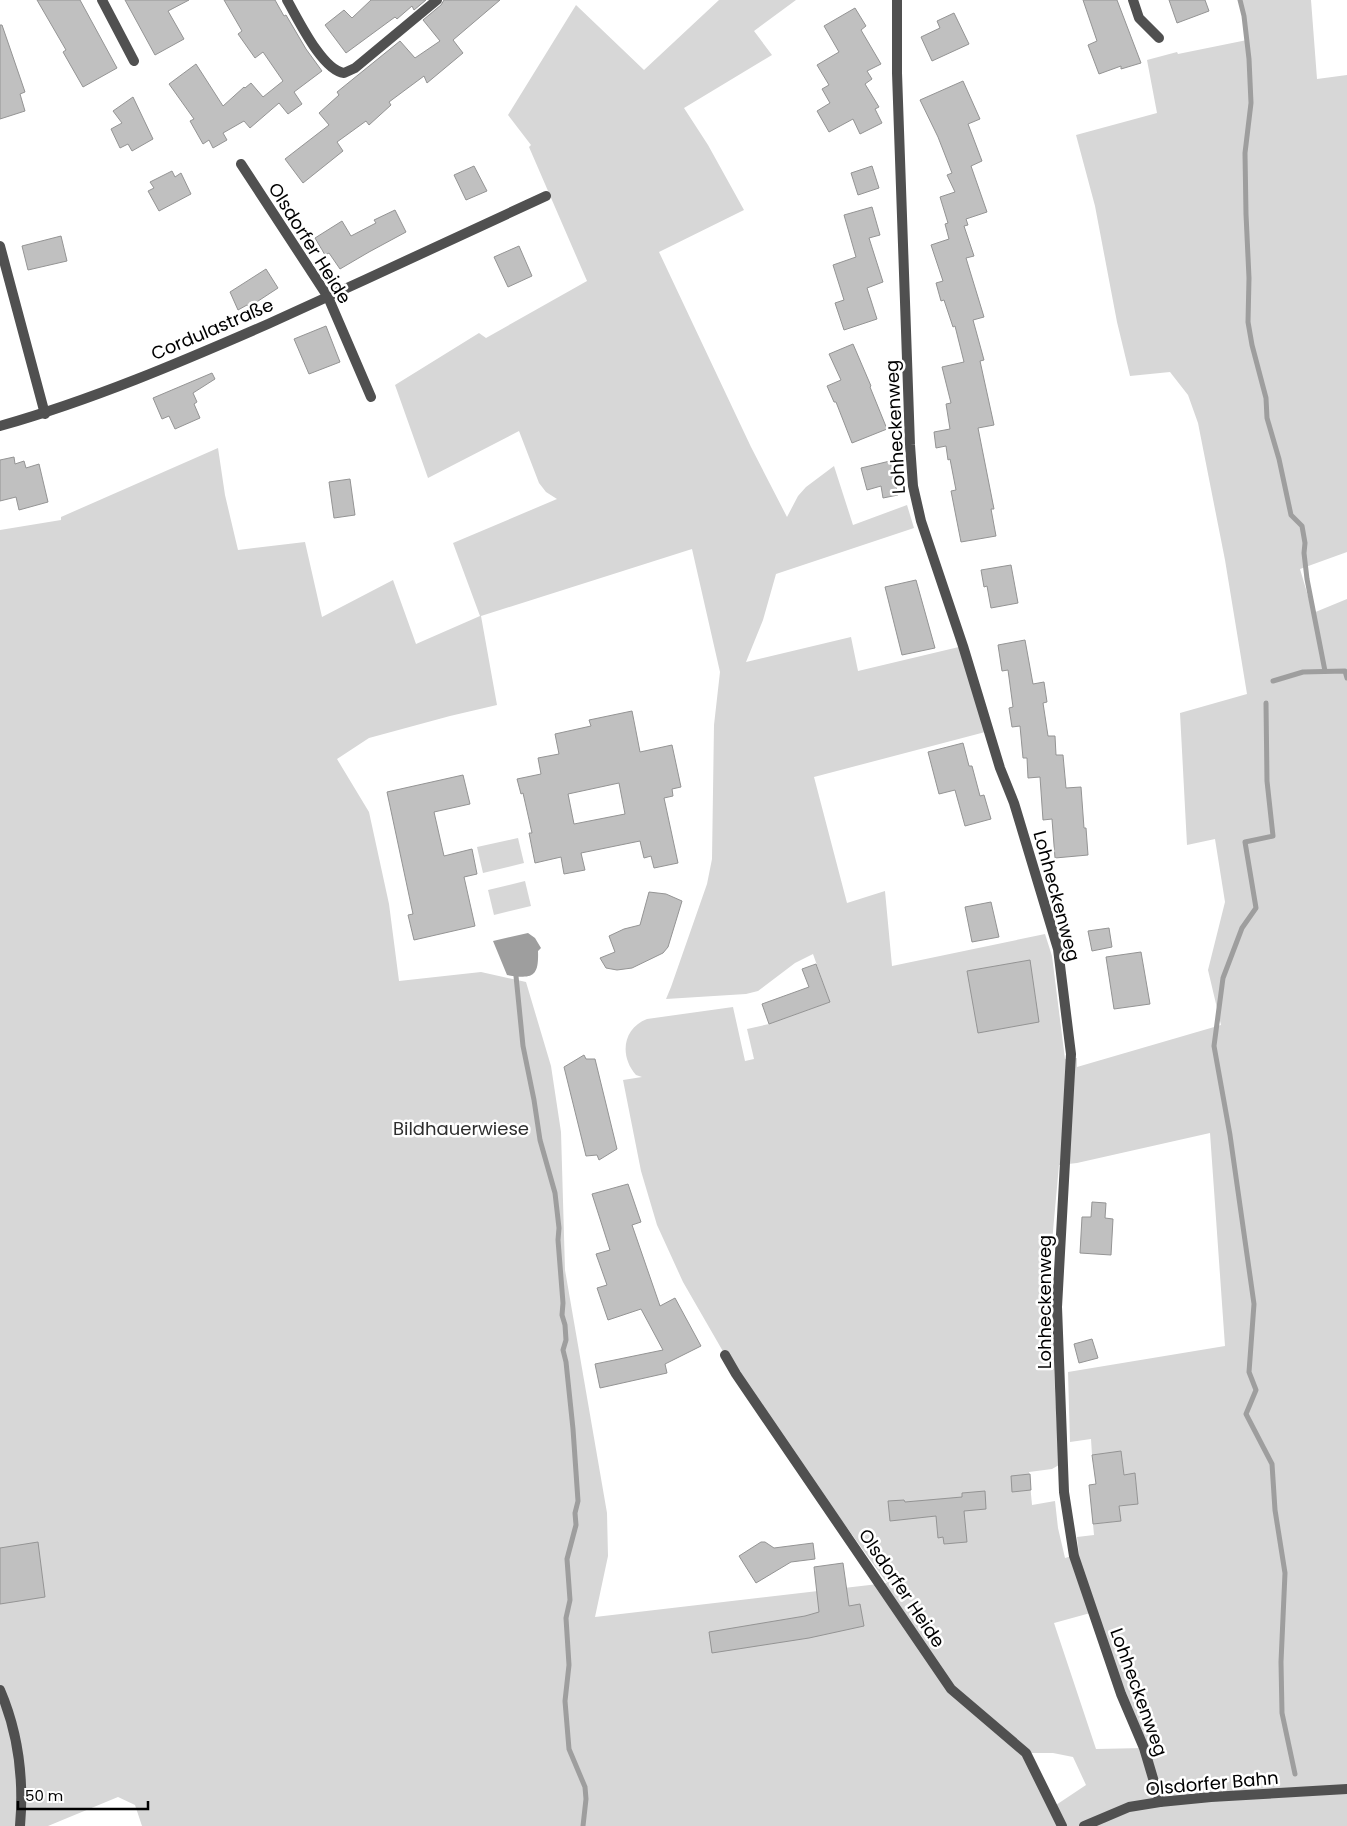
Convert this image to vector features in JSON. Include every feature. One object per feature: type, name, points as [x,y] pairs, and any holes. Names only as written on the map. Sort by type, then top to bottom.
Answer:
[{"type":"street","points":[[102,0],[134,61]]},
{"type":"street","points":[[287,0],[322,58],[333,69],[344,73],[354,68],[437,0]]},
{"type":"street","name":"Lohheckenweg","points":[[898,0],[896,22],[899,125],[913,486],[921,521],[963,646],[1000,768],[1014,802],[1058,949],[1071,1054],[1057,1307],[1064,1492],[1074,1556],[1121,1694],[1144,1748],[1160,1802]]},
{"type":"street","points":[[1133,0],[1139,18],[1159,38]]},
{"type":"street","name":"Olsdorfer Heide","points":[[241,164],[328,297],[371,397]]},
{"type":"street","name":"Cordulastraße","points":[[0,426],[45,414],[197,355],[328,297],[546,196]]},
{"type":"street","points":[[0,246],[45,414]]},
{"type":"street","name":"Olsdorfer Heide","points":[[725,1355],[736,1374],[951,1689],[1026,1753],[1062,1826]]},
{"type":"street","points":[[0,1690],[12,1726],[18,1754],[21,1780],[20,1826]]},
{"type":"street","name":"Olsdorfer Bahn","points":[[1084,1826],[1129,1807],[1160,1802],[1347,1789]]},
{"type":"green space","name":"Bildhauerwiese","points":[[719,0],[796,0],[754,31],[772,55],[684,108],[708,145],[744,210],[659,252],[751,447],[787,517],[798,496],[806,487],[834,466],[853,525],[907,505],[914,528],[776,574],[763,620],[746,662],[851,637],[858,671],[963,646],[989,731],[814,777],[847,903],[885,891],[892,966],[1045,934],[1052,956],[1065,1059],[1077,1058],[1077,1067],[1221,1025],[1208,970],[1225,902],[1215,839],[1187,845],[1180,713],[1247,694],[1225,560],[1198,423],[1188,395],[1170,372],[1130,376],[1117,322],[1095,206],[1076,135],[1157,113],[1147,60],[1177,52],[1178,54],[1247,40],[1240,0],[1311,0],[1317,79],[1347,75],[1347,552],[1300,569],[1313,613],[1347,599],[1347,1826],[142,1826],[135,1805],[118,1797],[48,1826],[0,1826],[0,530],[61,520],[61,517],[218,448],[225,495],[238,550],[305,542],[322,617],[393,580],[416,644],[480,616],[453,543],[557,499],[546,492],[539,483],[519,431],[428,478],[395,385],[479,333],[486,338],[587,281],[529,147],[531,145],[508,115],[576,5],[644,70]],"holes":[[[692,549],[720,672],[714,725],[712,859],[707,884],[666,999],[746,994],[758,991],[795,963],[813,954],[830,1002],[769,1024],[747,1029],[754,1059],[745,1061],[733,1007],[647,1019],[633,1029],[626,1043],[627,1060],[636,1075],[642,1077],[623,1080],[641,1171],[657,1225],[683,1282],[736,1374],[887,1583],[595,1617],[608,1556],[607,1513],[565,1270],[561,1132],[551,1066],[526,982],[481,972],[399,981],[389,904],[369,812],[337,759],[369,738],[497,705],[481,616]],[[1210,1133],[1225,1346],[1068,1372],[1070,1442],[1091,1439],[1092,1455],[1121,1452],[1124,1475],[1135,1474],[1138,1503],[1119,1506],[1120,1521],[1093,1524],[1094,1535],[1077,1537],[1079,1554],[1065,1558],[1058,1528],[1055,1501],[1032,1505],[1029,1472],[1052,1469],[1059,1465],[1049,1275],[1059,1165],[1077,1163]],[[1094,1612],[1144,1748],[1096,1749],[1054,1623]],[[1027,1753],[1053,1753],[1073,1757],[1086,1785],[1053,1807]]]},
{"type":"green space","points":[[518,838],[524,863],[483,873],[477,847]]},
{"type":"green space","points":[[525,881],[531,906],[494,915],[488,890]]},
{"type":"shaded area","points":[[528,933],[535,938],[541,948],[538,951],[535,972],[532,975],[523,977],[507,975],[493,941]]},
{"type":"building","points":[[37,0],[80,0],[117,68],[83,87],[63,52],[66,50]]},
{"type":"building","points":[[125,0],[189,0],[168,11],[184,39],[155,55]]},
{"type":"building","points":[[224,0],[275,0],[322,71],[294,92],[302,104],[288,114],[279,103],[250,128],[244,121],[223,133],[227,140],[213,148],[209,140],[203,144],[190,121],[194,119],[169,84],[196,64],[223,106],[251,83],[263,97],[283,81],[263,52],[255,58],[238,34],[242,31]]},
{"type":"building","points":[[371,0],[426,0],[414,10],[412,6],[397,19],[395,17],[346,53],[325,25],[344,10],[352,18]]},
{"type":"building","points":[[444,0],[500,0],[453,40],[463,53],[427,83],[424,76],[389,102],[391,105],[369,125],[366,121],[337,142],[343,151],[303,183],[285,159],[329,125],[319,113],[339,95],[337,92],[400,41],[415,58],[440,41],[423,20],[441,5]]},
{"type":"building","points":[[1083,0],[1117,0],[1141,63],[1121,69],[1121,66],[1099,74],[1088,45],[1097,41]]},
{"type":"building","points":[[1169,0],[1205,0],[1209,11],[1177,23]]},
{"type":"building","points":[[855,8],[866,26],[861,30],[881,64],[867,71],[872,79],[865,84],[879,107],[875,109],[882,123],[860,134],[853,119],[829,132],[817,111],[830,103],[822,89],[829,85],[817,65],[839,52],[824,26]]},
{"type":"building","points":[[954,13],[969,44],[932,61],[921,37],[940,28],[937,21]]},
{"type":"building","points":[[0,25],[2,25],[25,92],[20,94],[25,111],[0,119]]},
{"type":"building","points":[[963,81],[980,119],[968,124],[982,161],[971,166],[987,212],[966,219],[968,225],[964,226],[974,256],[966,258],[984,317],[973,320],[984,360],[980,361],[994,425],[978,428],[994,509],[991,509],[996,536],[961,542],[951,491],[956,490],[950,459],[948,460],[946,446],[936,448],[934,432],[950,429],[946,404],[951,403],[942,367],[964,362],[955,326],[953,327],[944,300],[941,301],[936,283],[943,281],[931,245],[949,239],[945,224],[948,223],[940,197],[955,192],[947,175],[952,173],[938,137],[920,100]]},
{"type":"building","points":[[133,97],[153,139],[132,151],[128,144],[120,148],[111,129],[122,123],[113,111]]},
{"type":"building","points":[[474,166],[487,191],[466,200],[454,175]]},
{"type":"building","points":[[872,166],[879,188],[858,195],[851,173]]},
{"type":"building","points":[[172,171],[175,177],[181,173],[191,194],[159,211],[148,191],[154,188],[150,182]]},
{"type":"building","points":[[872,207],[880,235],[869,238],[883,282],[867,288],[877,319],[844,330],[835,303],[844,300],[833,265],[856,257],[844,215]]},
{"type":"building","points":[[395,210],[406,232],[340,269],[329,253],[325,255],[315,238],[342,221],[351,236],[376,223],[374,220]]},
{"type":"building","points":[[61,236],[67,261],[28,270],[22,246]]},
{"type":"building","points":[[519,246],[532,276],[508,287],[494,257]]},
{"type":"building","points":[[266,269],[278,288],[249,307],[247,305],[238,310],[230,292]]},
{"type":"building","points":[[326,326],[340,362],[309,374],[294,339]]},
{"type":"building","points":[[853,344],[887,429],[852,443],[836,402],[834,402],[827,386],[841,380],[829,354]]},
{"type":"building","points":[[212,373],[215,379],[193,393],[197,402],[194,404],[200,418],[175,429],[169,416],[162,419],[153,398]]},
{"type":"building","points":[[14,457],[15,464],[24,461],[26,468],[39,464],[48,502],[19,510],[16,497],[0,501],[0,460]]},
{"type":"building","points":[[890,461],[898,495],[883,498],[881,486],[867,490],[861,468]]},
{"type":"building","points":[[350,479],[355,515],[334,518],[329,482]]},
{"type":"building","points":[[1011,565],[1018,603],[991,608],[987,586],[984,587],[981,570]]},
{"type":"building","points":[[916,580],[935,648],[902,655],[885,587]]},
{"type":"building","points":[[1025,640],[1033,684],[1044,682],[1047,702],[1043,703],[1048,736],[1055,736],[1056,755],[1063,755],[1066,788],[1081,787],[1088,855],[1055,858],[1052,819],[1043,820],[1040,777],[1028,778],[1027,758],[1023,758],[1020,726],[1012,727],[1009,708],[1013,707],[1008,670],[1002,671],[998,645]]},
{"type":"building","points":[[632,711],[640,752],[672,745],[681,787],[672,789],[673,796],[664,798],[678,863],[654,868],[651,856],[644,858],[640,841],[581,853],[585,870],[564,874],[561,857],[535,863],[529,833],[532,833],[523,793],[521,794],[517,779],[541,774],[538,758],[559,754],[555,734],[591,726],[589,720]],"holes":[[[619,783],[625,814],[574,824],[568,794]]]},
{"type":"building","points":[[963,743],[969,766],[972,766],[980,796],[984,795],[991,819],[965,826],[955,790],[939,794],[928,752]]},
{"type":"building","points":[[463,775],[470,804],[434,812],[444,856],[472,849],[477,874],[464,877],[475,926],[414,940],[408,915],[413,914],[387,792]]},
{"type":"building","points":[[649,892],[666,894],[682,901],[668,947],[663,953],[632,968],[617,970],[606,968],[600,958],[615,952],[609,936],[624,929],[640,925]]},
{"type":"building","points":[[991,902],[999,937],[972,942],[965,907]]},
{"type":"building","points":[[1109,928],[1112,947],[1092,951],[1088,931]]},
{"type":"building","points":[[1141,952],[1150,1004],[1114,1009],[1106,957]]},
{"type":"building","points":[[1030,960],[1039,1022],[978,1033],[967,971]]},
{"type":"building","points":[[816,964],[830,1002],[769,1024],[762,1004],[809,987],[802,969]]},
{"type":"building","points":[[584,1055],[586,1059],[595,1059],[617,1149],[599,1160],[597,1155],[586,1156],[564,1067]]},
{"type":"building","points":[[628,1184],[641,1222],[632,1225],[660,1306],[675,1298],[701,1346],[665,1364],[667,1373],[600,1388],[595,1364],[663,1350],[641,1309],[608,1320],[597,1288],[607,1285],[596,1254],[610,1250],[592,1194]]},
{"type":"building","points":[[1092,1202],[1106,1203],[1105,1218],[1113,1219],[1111,1255],[1080,1253],[1082,1217],[1091,1217]]},
{"type":"building","points":[[1092,1339],[1098,1358],[1079,1363],[1074,1344]]},
{"type":"building","points":[[1121,1451],[1124,1475],[1135,1473],[1138,1504],[1119,1506],[1121,1521],[1093,1524],[1089,1485],[1096,1484],[1092,1455]]},
{"type":"building","points":[[1030,1474],[1031,1490],[1012,1492],[1011,1476]]},
{"type":"building","points":[[985,1491],[986,1509],[964,1511],[967,1542],[944,1544],[943,1537],[938,1538],[936,1516],[890,1521],[888,1501],[904,1500],[905,1502],[962,1497],[962,1493]]},
{"type":"building","points":[[38,1542],[45,1597],[0,1604],[0,1548]]},
{"type":"building","points":[[761,1542],[765,1542],[774,1548],[813,1543],[815,1559],[791,1562],[756,1583],[739,1556]]},
{"type":"building","points":[[843,1563],[849,1606],[860,1604],[864,1626],[809,1638],[712,1653],[709,1632],[819,1612],[814,1567]]},
{"type":"waterway","points":[[1240,0],[1244,16],[1249,59],[1251,103],[1245,153],[1249,278],[1248,322],[1266,398],[1267,418],[1279,459],[1291,515],[1302,526],[1307,579],[1325,671]]},
{"type":"waterway","points":[[1273,681],[1303,672],[1345,671],[1347,678]]},
{"type":"waterway","points":[[1266,703],[1267,781],[1273,836],[1245,842],[1256,908],[1242,928],[1223,978],[1214,1046],[1230,1135],[1254,1304],[1249,1372],[1256,1390],[1246,1414],[1272,1464],[1275,1510],[1285,1573],[1281,1662],[1282,1713],[1295,1774]]},
{"type":"waterway","points":[[516,976],[523,1046],[540,1140],[555,1193],[559,1228],[562,1315],[566,1340],[563,1350],[573,1429],[578,1501],[575,1513],[576,1525],[567,1559],[570,1600],[566,1618],[569,1665],[565,1701],[569,1749],[585,1787],[586,1799],[583,1826]]}]
